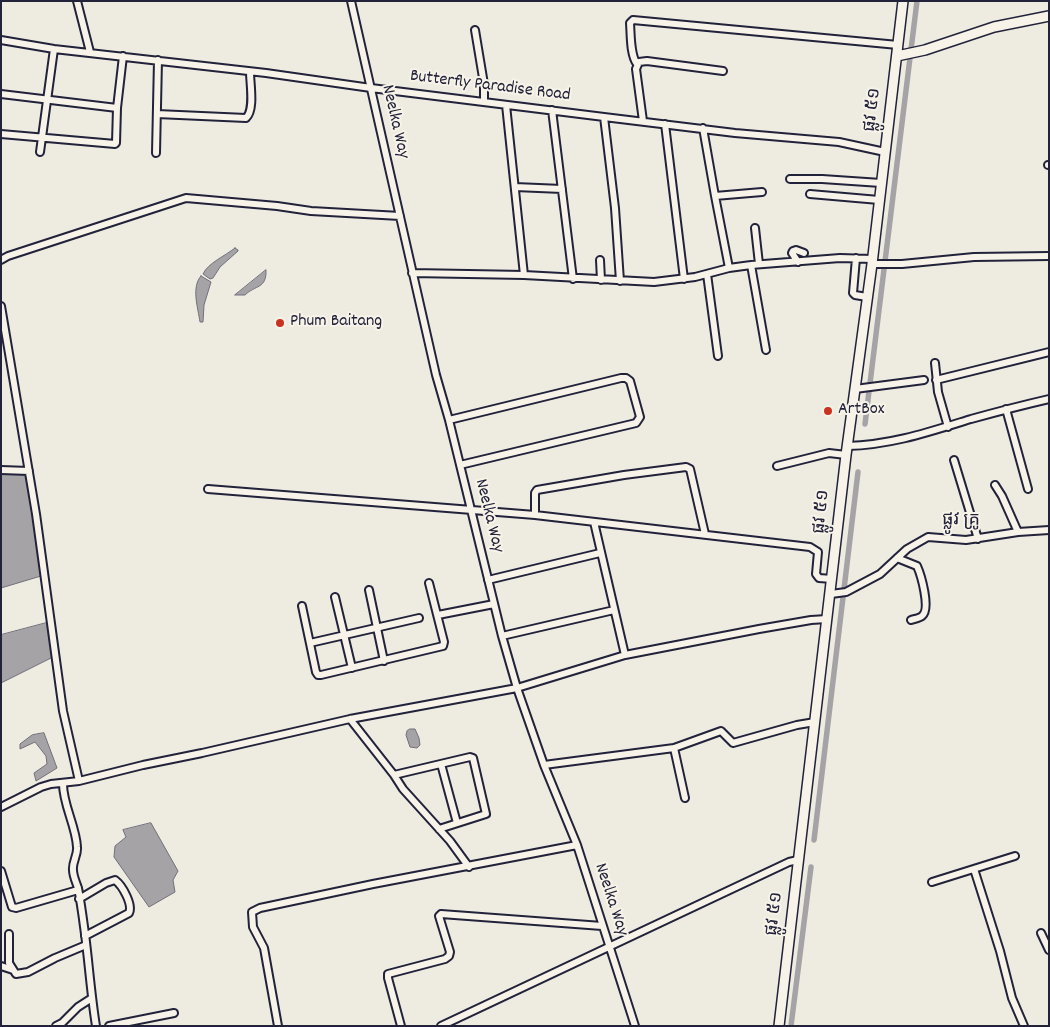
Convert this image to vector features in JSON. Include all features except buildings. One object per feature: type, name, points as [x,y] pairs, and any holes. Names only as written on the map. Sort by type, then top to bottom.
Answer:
[{"type":"main road","name":"ផ្លូវ ៥១","points":[[779,1026],[827,619],[833,594],[832,579],[842,452],[859,389],[862,296],[878,150],[897,56],[903,1]]},
{"type":"main road","points":[[897,56],[911,54],[994,26],[1049,16]]},
{"type":"street","points":[[77,1],[90,52]]},
{"type":"street","name":"Neelka Way","points":[[351,1],[436,375],[449,420],[502,636],[517,688],[544,765],[577,845],[635,1026]]},
{"type":"street","points":[[643,120],[637,64],[634,60],[631,34],[630,23],[633,20],[898,45]]},
{"type":"street","points":[[475,30],[484,84],[484,102]]},
{"type":"street","name":"Butterfly Paradise Road","points":[[1,40],[54,49],[158,60],[735,133],[827,140],[878,150]]},
{"type":"street","points":[[40,152],[54,49]]},
{"type":"street","points":[[1,134],[42,139],[116,143],[117,108],[123,56]]},
{"type":"street","points":[[156,153],[158,60]]},
{"type":"street","points":[[637,64],[642,60],[723,71]]},
{"type":"street","points":[[156,114],[246,118],[251,108],[250,72]]},
{"type":"street","points":[[1,94],[117,108]]},
{"type":"street","points":[[506,104],[524,275]]},
{"type":"street","points":[[552,110],[573,279]]},
{"type":"street","points":[[604,117],[615,208],[620,281]]},
{"type":"street","points":[[665,124],[684,279]]},
{"type":"street","points":[[703,128],[730,268]]},
{"type":"street","points":[[790,179],[875,182]]},
{"type":"street","points":[[515,187],[562,189]]},
{"type":"street","points":[[715,196],[762,192]]},
{"type":"street","points":[[810,194],[874,199]]},
{"type":"street","points":[[1,260],[8,256],[186,198],[278,206],[311,211],[400,216]]},
{"type":"street","points":[[755,228],[759,264]]},
{"type":"street","points":[[798,262],[792,253],[793,251],[804,252]]},
{"type":"street","points":[[412,273],[524,275],[654,282],[684,279],[730,268],[759,264],[867,260],[888,265],[974,257],[1049,256]]},
{"type":"street","points":[[600,260],[601,280]]},
{"type":"street","points":[[862,296],[854,294],[853,290],[867,260]]},
{"type":"street","points":[[751,265],[766,350]]},
{"type":"street","points":[[707,274],[718,356]]},
{"type":"street","points":[[1,306],[29,471],[63,710],[79,781]]},
{"type":"street","points":[[936,380],[1049,352]]},
{"type":"street","points":[[935,363],[940,402],[948,427]]},
{"type":"street","points":[[449,420],[621,378],[626,378],[630,381],[640,417],[636,423],[460,465]]},
{"type":"street","points":[[859,389],[924,380]]},
{"type":"street","points":[[777,466],[910,438],[1006,409],[1049,399]]},
{"type":"street","points":[[1006,409],[1028,490]]},
{"type":"street","points":[[954,460],[978,539]]},
{"type":"street","points":[[535,514],[535,493],[537,490],[624,475],[686,467],[690,470],[705,534]]},
{"type":"street","points":[[1,470],[29,471]]},
{"type":"street","points":[[994,485],[999,490],[1018,532]]},
{"type":"street","points":[[208,490],[535,514],[810,547],[818,552],[816,574],[819,578],[832,579]]},
{"type":"street","points":[[594,522],[625,655]]},
{"type":"street","name":"ផ្លូវ គ្រូ","points":[[833,594],[846,592],[880,574],[914,544],[928,537],[938,536],[958,540],[978,539],[1018,532],[1049,530]]},
{"type":"street","points":[[488,580],[600,553]]},
{"type":"street","points":[[897,558],[917,566],[927,607],[923,616],[911,620]]},
{"type":"street","points":[[302,606],[318,675],[443,646],[444,642],[438,615],[429,583]]},
{"type":"street","points":[[369,590],[384,661]]},
{"type":"street","points":[[335,597],[352,668]]},
{"type":"street","points":[[438,615],[494,604]]},
{"type":"street","points":[[502,636],[614,610]]},
{"type":"street","points":[[310,643],[419,618]]},
{"type":"street","points":[[1,807],[51,784],[79,781],[350,719],[517,688],[604,663],[625,655],[760,629],[827,619]]},
{"type":"street","points":[[350,719],[394,774],[415,804],[439,828],[469,867]]},
{"type":"street","points":[[544,765],[674,748],[718,732],[723,732],[733,743],[797,725],[815,722]]},
{"type":"street","points":[[674,748],[685,798]]},
{"type":"street","points":[[394,774],[470,757],[474,760],[486,814],[439,828]]},
{"type":"street","points":[[441,764],[457,823]]},
{"type":"street","points":[[63,784],[78,847],[73,866],[80,899],[96,1026]]},
{"type":"street","points":[[278,1026],[264,948],[253,927],[252,912],[260,908],[374,884],[577,845]]},
{"type":"street","points":[[932,882],[1016,856]]},
{"type":"street","points":[[441,1026],[789,862],[798,860]]},
{"type":"street","points":[[974,869],[1012,998],[1024,1026]]},
{"type":"street","points":[[1,871],[12,907],[16,908],[78,890]]},
{"type":"street","points":[[80,899],[106,883],[115,880],[120,884],[130,907],[129,914],[85,936]]},
{"type":"street","points":[[401,1026],[388,974],[446,959],[449,956],[450,952],[439,916],[441,914],[602,926]]},
{"type":"street","points":[[1041,933],[1049,950]]},
{"type":"street","points":[[9,934],[9,963],[16,974],[28,972],[86,945]]},
{"type":"street","points":[[1,966],[13,970]]},
{"type":"street","points":[[56,1026],[92,998]]},
{"type":"street","points":[[109,1026],[174,1013]]},
{"type":"shaded area","points":[[235,248],[238,251],[220,267],[213,278],[210,279],[203,274],[213,263]]},
{"type":"shaded area","points":[[266,270],[265,281],[260,286],[245,295],[235,295]]},
{"type":"shaded area","points":[[201,276],[211,282],[204,305],[203,322],[200,322],[196,298],[196,286]]},
{"type":"shaded area","points":[[1,472],[27,473],[41,576],[1,588]]},
{"type":"shaded area","points":[[46,623],[50,626],[55,656],[1,683],[1,635]]},
{"type":"shaded area","points":[[410,729],[415,729],[419,738],[420,745],[417,748],[410,747],[406,735]]},
{"type":"shaded area","points":[[44,733],[57,768],[36,781],[34,773],[47,764],[46,756],[35,742],[20,749],[20,744],[32,735]]},
{"type":"shaded area","points":[[151,823],[178,871],[173,880],[175,892],[149,907],[114,857],[115,846],[126,837],[123,830]]},
{"type":"waterway","points":[[865,424],[917,1]]},
{"type":"waterway","points":[[814,840],[858,472]]},
{"type":"waterway","points":[[791,1026],[811,867]]},
{"type":"place","name":"Phum Baitang","points":[[280,323]]},
{"type":"place","name":"ArtBox","points":[[828,411]]}]
